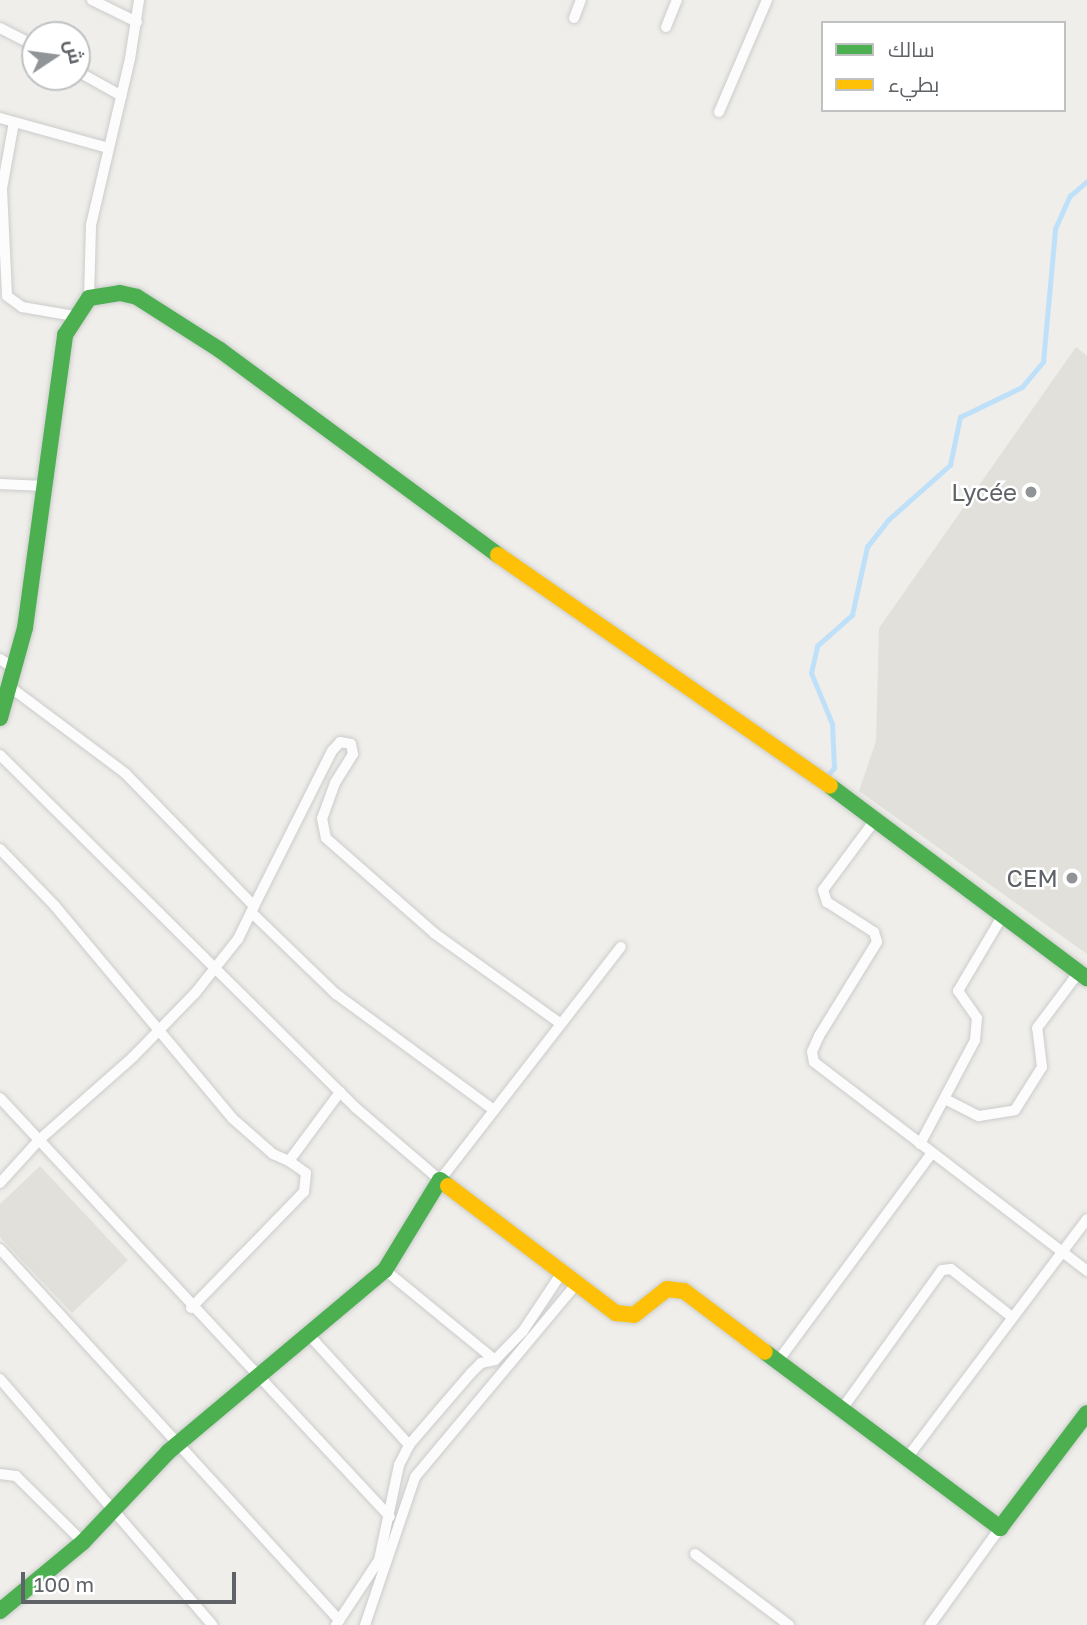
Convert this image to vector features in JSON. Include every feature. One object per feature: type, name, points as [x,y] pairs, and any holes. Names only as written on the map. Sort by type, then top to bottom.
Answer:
[{"type":"street","points":[[92,0],[136,22]]},
{"type":"street","points":[[0,718],[25,628],[61,354],[74,316],[89,298],[91,225],[122,96],[139,0]]},
{"type":"street","points":[[574,18],[582,0]]},
{"type":"street","points":[[666,27],[677,0]]},
{"type":"street","points":[[719,112],[767,0]]},
{"type":"street","points":[[0,28],[21,39]]},
{"type":"street","points":[[91,79],[122,96]]},
{"type":"street","points":[[0,118],[108,148]]},
{"type":"street","points":[[14,122],[2,189],[7,296],[22,307],[74,316]]},
{"type":"street","points":[[89,298],[120,293],[137,297],[220,350],[500,556],[875,820],[1083,975],[1037,1028],[1042,1068],[1015,1110],[979,1116],[945,1099]]},
{"type":"street","points":[[0,484],[44,486]]},
{"type":"street","points":[[0,659],[15,669]]},
{"type":"street","points":[[10,687],[125,773],[253,910],[336,993],[494,1110]]},
{"type":"street","points":[[0,1184],[39,1140],[133,1058],[155,1031],[196,992],[214,964],[230,950],[253,910],[332,751],[340,742],[351,744],[353,754],[335,783],[322,818],[326,838],[434,933],[561,1024]]},
{"type":"street","points":[[0,755],[214,964],[340,1092],[440,1180],[625,1316],[642,1312],[663,1292],[679,1288],[1000,1528]]},
{"type":"street","points":[[875,820],[823,895],[874,932],[877,942],[819,1036],[812,1058],[1087,1271]]},
{"type":"street","points":[[0,849],[55,906],[155,1031],[191,1066],[232,1118],[273,1154],[306,1173],[304,1192],[191,1308]]},
{"type":"street","points":[[920,1144],[979,1029],[976,1018],[959,997],[960,987],[1003,915]]},
{"type":"street","points":[[0,1611],[83,1542],[177,1447],[385,1270],[440,1180],[621,947]]},
{"type":"street","points":[[289,1161],[340,1092]]},
{"type":"street","points":[[0,1098],[191,1308],[390,1517]]},
{"type":"street","points":[[778,1361],[932,1153]]},
{"type":"street","points":[[907,1458],[1087,1219]]},
{"type":"street","points":[[0,1249],[337,1623],[379,1560],[399,1465],[409,1445],[476,1368],[495,1360],[523,1331],[563,1271]]},
{"type":"street","points":[[842,1409],[942,1270],[951,1269],[1012,1317]]},
{"type":"street","points":[[385,1270],[495,1360]]},
{"type":"street","points":[[365,1625],[415,1477],[577,1283]]},
{"type":"street","points":[[309,1335],[409,1445]]},
{"type":"street","points":[[0,1379],[212,1625]]},
{"type":"street","points":[[930,1625],[1087,1413]]},
{"type":"street","points":[[0,1474],[16,1476],[83,1542]]},
{"type":"street","points":[[695,1554],[789,1625]]},
{"type":"shaded area","name":"Lycée","points":[[1076,347],[1087,356],[1087,954],[859,791],[876,741],[879,628]]},
{"type":"shaded area","points":[[40,1166],[128,1260],[72,1313],[0,1237],[0,1204]]},
{"type":"waterway","points":[[827,776],[834,768],[832,724],[811,673],[817,646],[852,615],[867,547],[888,520],[950,465],[960,417],[1022,387],[1043,362],[1055,229],[1070,196],[1087,181]]},
{"type":"traffic: fast","points":[[0,718],[25,628],[65,335],[89,298],[120,293],[137,297],[220,350],[498,555]]},
{"type":"traffic: fast","points":[[830,786],[1087,978]]},
{"type":"traffic: fast","points":[[0,1611],[83,1542],[168,1452],[385,1270],[440,1180],[448,1186]]},
{"type":"traffic: fast","points":[[765,1352],[1000,1528],[1087,1413]]},
{"type":"traffic: slow","points":[[498,555],[830,786]]},
{"type":"traffic: slow","points":[[448,1186],[616,1313],[634,1315],[667,1289],[684,1291],[765,1352]]},
{"type":"place","name":"Lycée","points":[[1031,492]]},
{"type":"place","name":"CEM","points":[[1072,878]]}]
